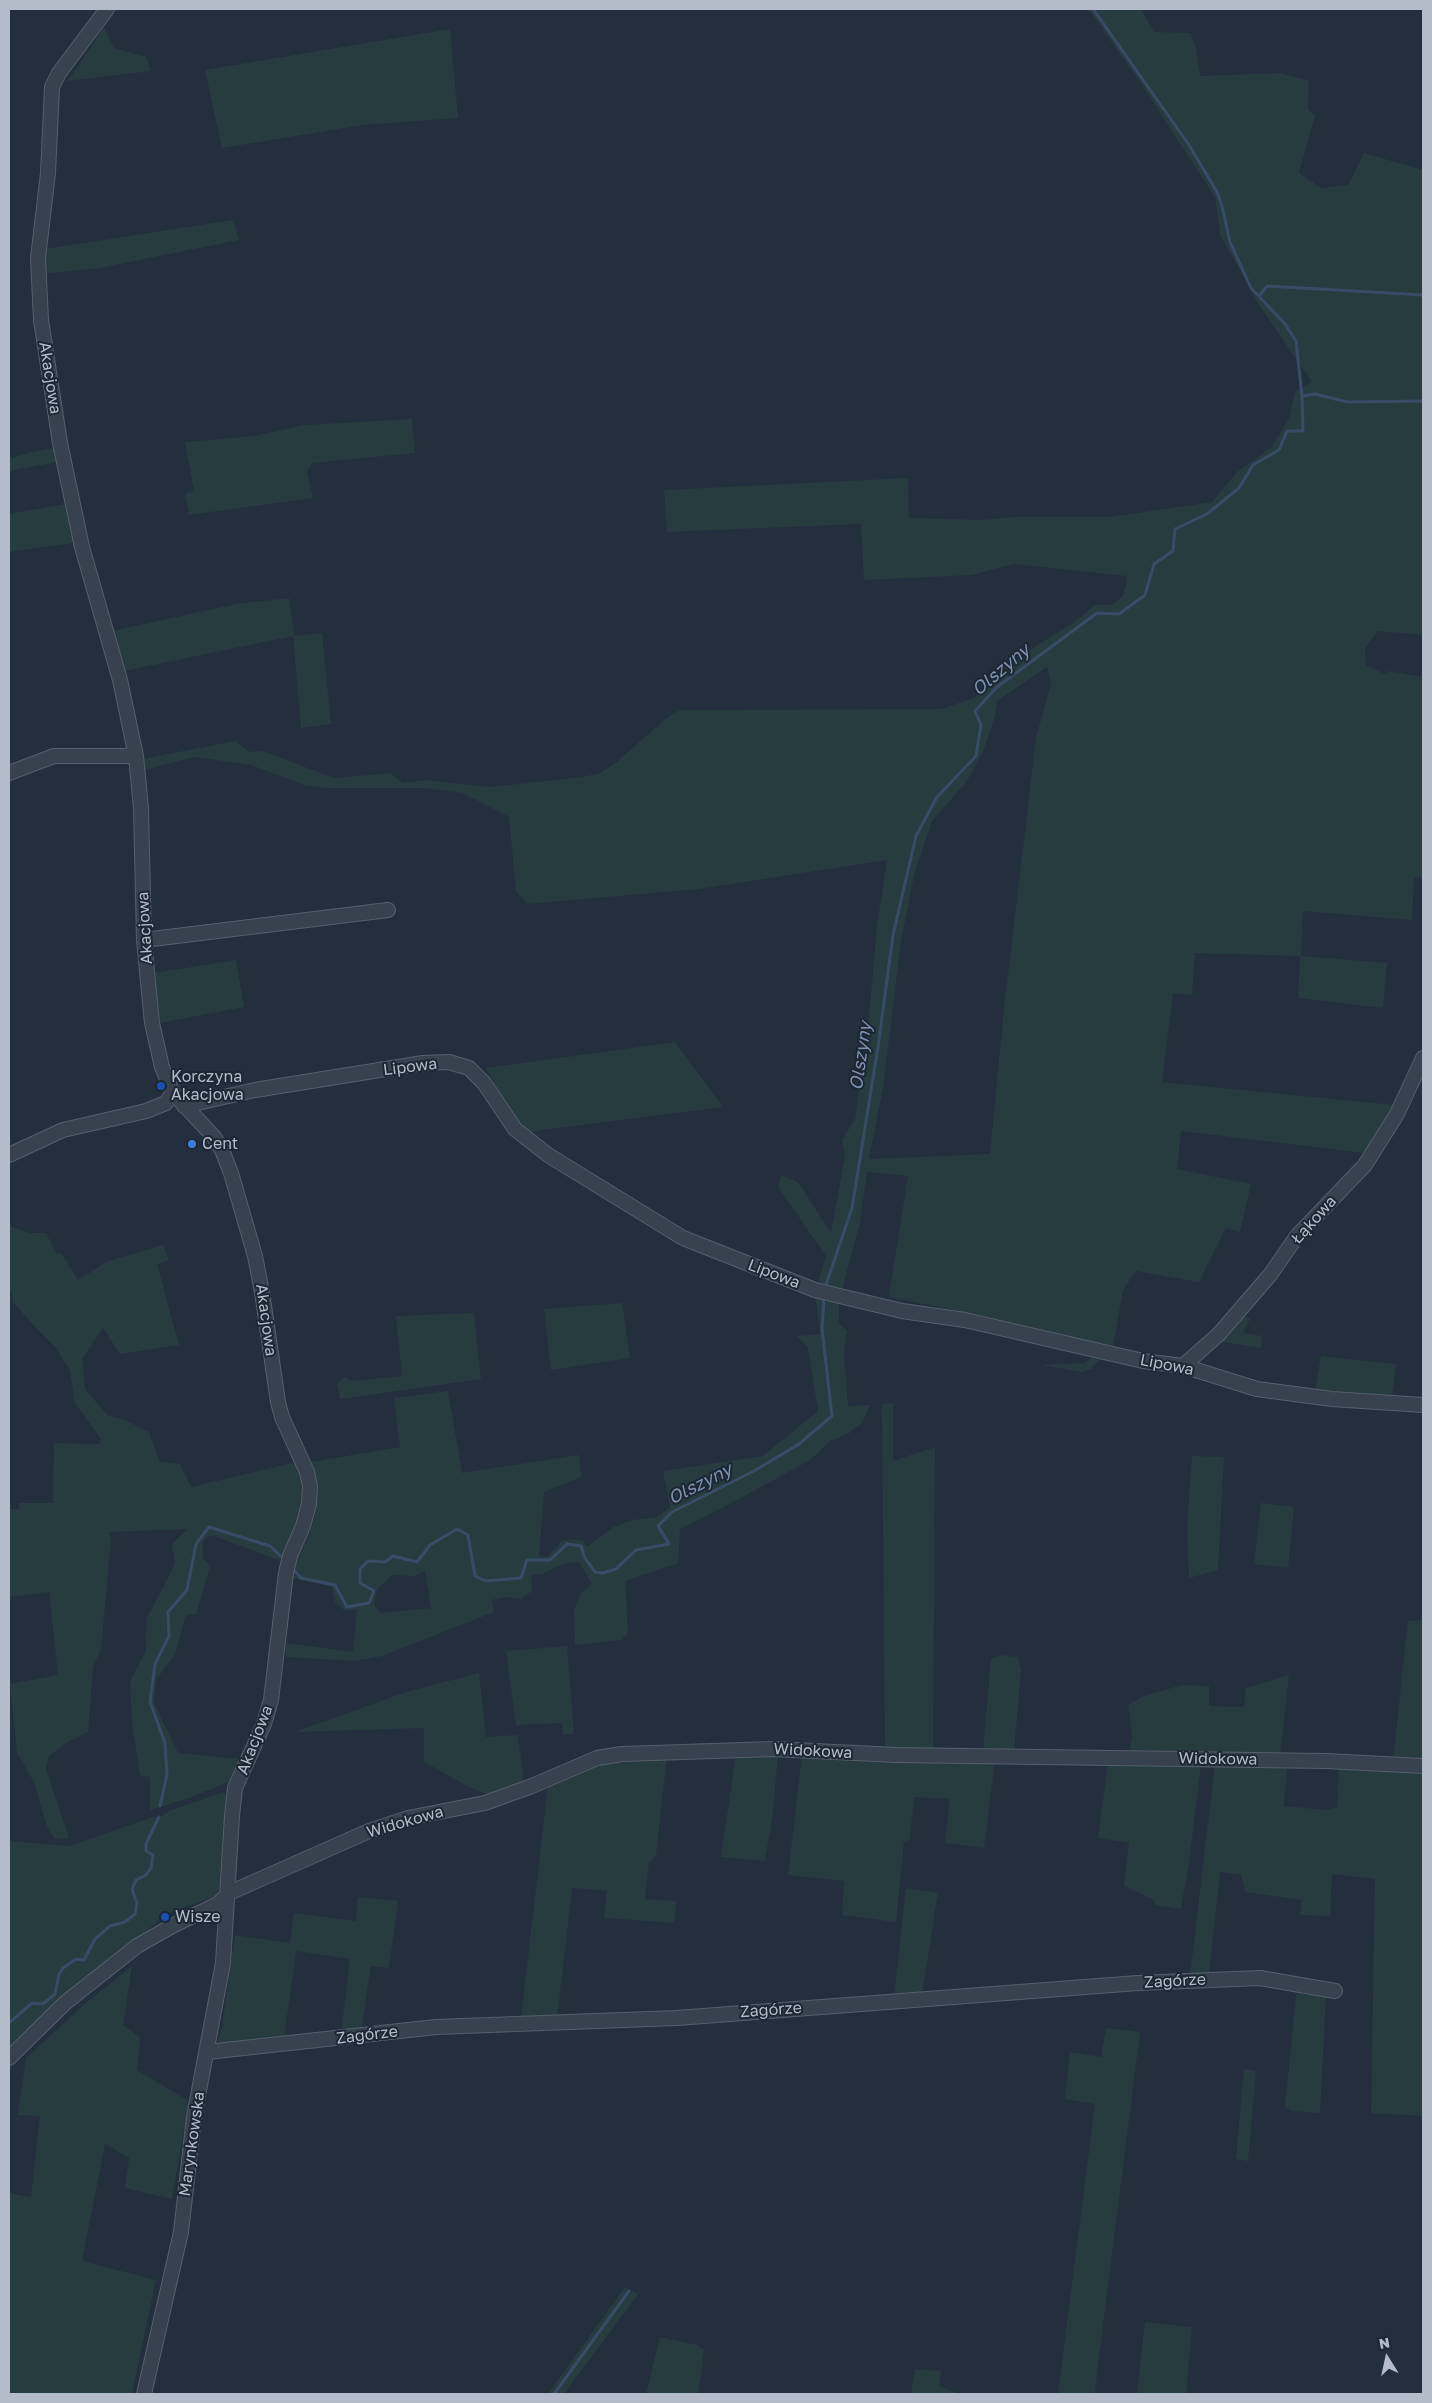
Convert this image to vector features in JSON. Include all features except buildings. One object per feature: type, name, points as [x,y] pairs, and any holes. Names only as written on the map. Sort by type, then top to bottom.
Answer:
[{"type":"street","name":"Akacjowa","points":[[108,9],[64,67],[52,87],[48,173],[38,258],[39,302],[60,443],[82,547],[120,680],[136,756],[141,808],[144,940],[152,1023],[162,1067],[173,1093],[214,1137],[222,1150],[230,1172],[254,1251],[278,1402],[282,1417],[307,1472],[310,1486],[309,1504],[303,1526],[290,1556],[286,1573],[271,1700],[264,1724],[235,1788],[229,1893]]},
{"type":"street","points":[[9,772],[54,756],[136,756]]},
{"type":"street","points":[[144,940],[388,910]]},
{"type":"street","name":"Łąkowa","points":[[1183,1366],[1219,1334],[1270,1274],[1297,1236],[1366,1165],[1397,1114],[1423,1058]]},
{"type":"street","name":"Lipowa","points":[[184,1106],[265,1088],[423,1064],[449,1062],[469,1068],[484,1082],[495,1102],[515,1129],[548,1155],[684,1238],[833,1296],[902,1311],[965,1320],[1143,1361],[1183,1366],[1258,1389],[1332,1399],[1423,1405]]},
{"type":"street","points":[[9,1156],[63,1130],[146,1111],[166,1103],[173,1093]]},
{"type":"street","name":"Widokowa","points":[[229,1893],[369,1831],[408,1818],[485,1803],[532,1786],[597,1758],[622,1754],[774,1749],[896,1755],[1326,1760],[1423,1766]]},
{"type":"street","points":[[9,2058],[65,2003],[138,1946],[174,1925],[218,1904],[229,1893]]},
{"type":"street","name":"Marynkowska","points":[[144,2394],[181,2232],[194,2118],[223,1963],[229,1893]]},
{"type":"street","name":"Zagórze","points":[[207,2052],[436,2027],[677,2018],[1158,1982],[1260,1978],[1335,1992]]},
{"type":"green space","points":[[1088,9],[1141,9],[1154,32],[1190,33],[1196,48],[1200,76],[1280,73],[1309,81],[1308,109],[1315,116],[1299,173],[1321,188],[1348,185],[1364,153],[1423,170],[1423,635],[1378,631],[1365,648],[1366,665],[1384,674],[1389,671],[1423,677],[1423,878],[1414,877],[1412,920],[1303,911],[1301,956],[1387,963],[1383,1008],[1298,998],[1300,956],[1195,953],[1192,995],[1173,993],[1162,1082],[1394,1105],[1365,1153],[1181,1131],[1177,1169],[1251,1184],[1240,1232],[1226,1228],[1199,1282],[1136,1271],[1123,1290],[1113,1347],[979,1315],[889,1297],[908,1176],[867,1172],[860,1223],[842,1290],[818,1283],[826,1256],[778,1187],[781,1175],[798,1182],[831,1233],[845,1156],[842,1140],[855,1119],[868,1029],[877,926],[887,860],[699,889],[527,904],[516,891],[509,817],[463,793],[424,788],[327,788],[304,785],[251,765],[195,757],[144,770],[142,759],[235,741],[250,752],[263,751],[334,778],[390,773],[403,783],[425,780],[490,787],[583,777],[600,773],[618,761],[665,719],[680,710],[941,709],[974,698],[984,690],[993,673],[1073,623],[1095,605],[1112,605],[1122,597],[1127,583],[1126,576],[1014,564],[972,575],[864,580],[861,524],[667,532],[664,490],[908,478],[909,518],[983,520],[1010,517],[1110,517],[1212,502],[1237,472],[1272,447],[1290,416],[1295,392],[1312,382],[1259,305],[1220,234],[1215,197],[1138,79]],"holes":[[[1047,667],[1051,684],[1036,738],[1004,1009],[990,1154],[869,1159],[883,1088],[901,941],[914,875],[932,821],[967,781],[984,749],[995,716],[997,701]]]},
{"type":"green space","points":[[104,27],[114,48],[146,57],[151,71],[68,81]]},
{"type":"green space","points":[[450,29],[458,118],[363,125],[222,148],[205,70]]},
{"type":"green space","points":[[233,220],[239,240],[100,268],[44,274],[45,249]]},
{"type":"green space","points":[[412,419],[415,453],[312,463],[307,471],[313,498],[189,515],[185,494],[194,491],[185,442],[254,436],[305,425]]},
{"type":"green space","points":[[54,448],[57,462],[9,471],[9,459]]},
{"type":"green space","points":[[65,504],[73,543],[9,552],[9,514]]},
{"type":"green space","points":[[289,598],[294,636],[322,633],[331,724],[301,728],[293,636],[124,671],[112,631],[236,604]]},
{"type":"green space","points":[[236,960],[244,1007],[160,1023],[154,973]]},
{"type":"green space","points":[[675,1042],[723,1107],[527,1132],[516,1121],[486,1068]]},
{"type":"green space","points":[[9,1226],[30,1233],[46,1233],[56,1253],[62,1254],[78,1280],[108,1261],[163,1245],[169,1260],[157,1264],[179,1345],[120,1354],[103,1328],[82,1359],[85,1389],[108,1416],[123,1419],[149,1432],[160,1462],[180,1464],[191,1487],[297,1462],[304,1500],[299,1520],[279,1560],[214,1536],[208,1536],[202,1543],[203,1558],[210,1566],[196,1615],[189,1614],[185,1618],[175,1654],[156,1680],[154,1703],[178,1753],[240,1759],[231,1781],[189,1798],[150,1810],[150,1777],[140,1775],[132,1721],[130,1681],[145,1653],[147,1618],[175,1564],[172,1544],[187,1529],[109,1532],[111,1539],[101,1649],[93,1667],[88,1732],[66,1743],[49,1756],[46,1769],[69,1838],[55,1839],[46,1824],[34,1782],[17,1753],[10,1684],[58,1675],[49,1592],[9,1597],[9,1509],[19,1509],[19,1503],[53,1503],[54,1443],[100,1444],[101,1439],[75,1403],[70,1371],[56,1348],[13,1302],[12,1291],[9,1291]]},
{"type":"green space","points":[[812,1294],[839,1302],[839,1323],[847,1331],[844,1353],[848,1406],[870,1405],[862,1423],[849,1433],[829,1442],[810,1460],[680,1529],[678,1563],[625,1581],[628,1632],[622,1640],[575,1645],[574,1610],[581,1593],[592,1584],[579,1562],[565,1563],[542,1574],[531,1575],[532,1591],[521,1599],[504,1597],[492,1600],[494,1612],[382,1656],[354,1661],[286,1657],[286,1643],[353,1652],[357,1610],[344,1610],[335,1602],[332,1587],[293,1578],[296,1564],[310,1533],[315,1514],[317,1493],[311,1462],[400,1447],[394,1398],[448,1391],[462,1473],[579,1455],[581,1477],[544,1492],[539,1556],[547,1557],[562,1541],[571,1539],[583,1541],[587,1547],[614,1527],[633,1520],[657,1517],[670,1507],[663,1471],[763,1456],[818,1411],[808,1348],[797,1336],[820,1334],[816,1302]],"holes":[[[425,1571],[431,1608],[380,1613],[374,1605],[377,1589],[392,1575],[415,1576]]]},
{"type":"green space","points":[[622,1303],[630,1358],[551,1370],[544,1309]]},
{"type":"green space","points":[[474,1313],[481,1379],[340,1399],[337,1383],[345,1377],[351,1381],[402,1376],[396,1316]]},
{"type":"green space","points":[[1243,1314],[1250,1319],[1243,1333],[1262,1336],[1261,1348],[1218,1341]]},
{"type":"green space","points":[[1097,1353],[1103,1356],[1091,1369],[1082,1372],[1041,1365],[1085,1363]]},
{"type":"green space","points":[[1321,1356],[1396,1364],[1392,1396],[1315,1392]]},
{"type":"green space","points":[[893,1403],[893,1461],[935,1447],[933,1750],[885,1749],[882,1404]]},
{"type":"green space","points":[[1192,1456],[1224,1457],[1218,1570],[1189,1578],[1187,1528]]},
{"type":"green space","points":[[1261,1503],[1294,1507],[1288,1568],[1254,1564]]},
{"type":"green space","points":[[1423,1620],[1423,1762],[1393,1760],[1408,1621]]},
{"type":"green space","points":[[567,1646],[574,1734],[563,1735],[562,1723],[516,1725],[506,1651]]},
{"type":"green space","points":[[1000,1655],[1018,1657],[1021,1670],[1014,1751],[983,1751],[991,1659]]},
{"type":"green space","points":[[479,1673],[486,1737],[518,1735],[524,1784],[489,1795],[469,1787],[424,1762],[424,1728],[295,1732],[406,1692]]},
{"type":"green space","points":[[1289,1675],[1280,1755],[1129,1753],[1132,1736],[1128,1705],[1144,1696],[1182,1685],[1209,1686],[1209,1706],[1244,1707],[1246,1688]]},
{"type":"green space","points":[[736,1755],[778,1755],[773,1812],[765,1861],[721,1857]]},
{"type":"green space","points":[[802,1755],[995,1761],[984,1848],[945,1843],[950,1799],[914,1797],[910,1839],[904,1842],[896,1922],[842,1915],[844,1881],[788,1875]]},
{"type":"green space","points":[[667,1756],[656,1855],[649,1863],[645,1899],[676,1901],[674,1923],[604,1918],[607,1891],[572,1888],[557,2019],[521,2018],[548,1786],[589,1767],[629,1758]]},
{"type":"green space","points":[[1108,1764],[1201,1764],[1190,1855],[1181,1909],[1155,1905],[1154,1900],[1124,1886],[1129,1843],[1098,1838]]},
{"type":"green space","points":[[1215,1764],[1287,1769],[1284,1806],[1327,1810],[1337,1807],[1339,1769],[1423,1774],[1423,2116],[1371,2113],[1375,1879],[1332,1874],[1330,1916],[1300,1915],[1302,1900],[1245,1892],[1241,1875],[1220,1872],[1209,1974],[1190,1976]]},
{"type":"green space","points":[[224,1792],[226,1795],[220,1891],[216,1896],[161,1916],[141,1936],[81,1981],[9,2046],[9,1841],[69,1846],[153,1817],[161,1817],[169,1811]]},
{"type":"green space","points":[[906,1888],[938,1893],[922,1994],[894,1996]]},
{"type":"green space","points":[[358,1897],[398,1901],[389,1968],[371,1966],[361,2031],[341,2034],[350,1959],[296,1951],[284,2039],[217,2045],[222,2027],[235,1935],[290,1943],[294,1913],[356,1921]]},
{"type":"green space","points":[[132,1966],[123,2025],[140,2037],[137,2070],[189,2101],[172,2199],[125,2188],[129,2158],[105,2144],[82,2261],[156,2280],[132,2394],[9,2394],[9,2193],[31,2197],[40,2116],[18,2115],[26,2058],[87,2002]]},
{"type":"green space","points":[[1297,1987],[1326,1996],[1320,2113],[1291,2111],[1285,2106]]},
{"type":"green space","points":[[1106,2028],[1140,2032],[1095,2394],[1058,2394],[1095,2104],[1065,2099],[1070,2052],[1101,2057]]},
{"type":"green space","points":[[1244,2069],[1256,2071],[1248,2161],[1236,2159]]},
{"type":"green space","points":[[625,2287],[638,2294],[564,2394],[548,2394]]},
{"type":"green space","points":[[1145,2322],[1192,2327],[1186,2394],[1137,2394]]},
{"type":"green space","points":[[660,2337],[697,2345],[704,2350],[698,2394],[646,2394]]},
{"type":"green space","points":[[915,2369],[941,2371],[939,2386],[959,2394],[911,2394]]},
{"type":"waterway","name":"Olszyny","points":[[825,1288],[852,1208],[878,1047],[893,935],[916,836],[937,797],[976,756],[981,725],[975,711],[997,687],[1097,613],[1119,614],[1145,595],[1154,564],[1173,551],[1175,529],[1207,514],[1239,488],[1253,465],[1279,450],[1287,431],[1303,431],[1302,396],[1296,341],[1285,324],[1251,288],[1230,242],[1217,192],[1189,145],[1093,9]]},
{"type":"waterway","points":[[1259,296],[1267,286],[1423,295]]},
{"type":"waterway","points":[[1302,396],[1315,394],[1348,402],[1423,401]]},
{"type":"waterway","name":"Olszyny","points":[[291,1567],[301,1578],[335,1585],[347,1607],[369,1603],[374,1591],[360,1583],[360,1569],[368,1561],[385,1562],[393,1556],[417,1562],[430,1545],[457,1529],[468,1535],[475,1576],[486,1581],[521,1578],[527,1560],[550,1560],[567,1544],[581,1546],[585,1558],[595,1572],[603,1573],[616,1569],[636,1550],[669,1544],[658,1526],[672,1512],[754,1471],[799,1444],[832,1416],[822,1329],[824,1298]]},
{"type":"waterway","name":"Olszyny","points":[[160,1806],[167,1775],[165,1743],[150,1702],[155,1664],[169,1636],[168,1612],[187,1590],[196,1544],[209,1527],[270,1546],[285,1560]]},
{"type":"waterway","name":"Olszyny","points":[[9,2023],[32,2003],[43,2004],[55,1994],[59,1974],[63,1968],[76,1959],[84,1960],[95,1939],[110,1926],[125,1922],[135,1914],[137,1903],[132,1889],[136,1880],[146,1875],[151,1868],[153,1855],[146,1851],[146,1844],[159,1817]]},
{"type":"waterway","points":[[554,2394],[629,2291]]},
{"type":"place","name":"Korczyna Akacjowa","points":[[161,1086]]},
{"type":"place","name":"Cent","points":[[192,1144]]},
{"type":"place","name":"Wisze","points":[[165,1917]]}]
